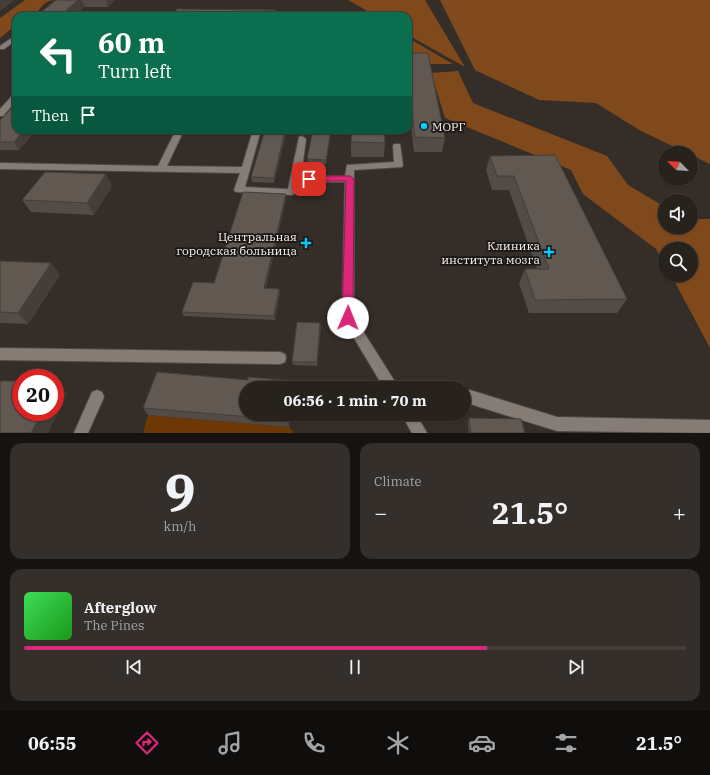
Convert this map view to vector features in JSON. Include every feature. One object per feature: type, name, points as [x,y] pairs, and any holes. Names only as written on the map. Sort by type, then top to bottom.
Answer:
[{"type":"lane","points":[[1,48],[12,40]]},
{"type":"lane","points":[[1,48],[12,48]]},
{"type":"lane","points":[[0,114],[12,101]]},
{"type":"lane","points":[[161,168],[178,134]]},
{"type":"lane","points":[[256,134],[246,170],[238,190],[292,192],[296,179],[302,139]]},
{"type":"lane","points":[[388,381],[348,318],[350,167],[399,165],[397,146]]},
{"type":"lane","points":[[0,166],[246,170]]},
{"type":"lane","points":[[296,179],[350,179]]},
{"type":"lane","points":[[0,354],[280,358]]},
{"type":"lane","points":[[81,433],[97,397]]},
{"type":"lane","points":[[471,397],[557,424],[710,427]]},
{"type":"lane","points":[[412,421],[420,433]]},
{"type":"shaded area","points":[[25,0],[57,0],[47,2],[37,12],[12,12],[12,28],[0,38],[0,18]]},
{"type":"shaded area","points":[[348,0],[425,0],[465,67],[412,37],[412,12],[369,12]]},
{"type":"shaded area","points":[[440,0],[710,0],[710,164],[698,158],[698,146],[672,146],[641,131],[596,103],[539,100],[475,70]]},
{"type":"shaded area","points":[[412,40],[453,64],[412,64]]},
{"type":"shaded area","points":[[458,71],[473,103],[607,156],[628,185],[658,203],[658,234],[698,234],[698,219],[710,219],[710,348],[675,282],[698,282],[698,242],[658,242],[658,253],[656,249],[583,194],[571,170],[445,118],[431,73]]},
{"type":"shaded area","points":[[148,415],[289,427],[294,433],[143,433]]},
{"type":"building","points":[[56,0],[78,0],[64,12],[41,12]]},
{"type":"building","points":[[177,9],[276,10],[275,12],[175,12]]},
{"type":"building","name":"МОРГ","points":[[412,53],[428,53],[445,138],[415,137],[412,111]]},
{"type":"building","points":[[12,108],[12,134],[21,134],[14,142],[0,142],[0,120]]},
{"type":"building","points":[[264,134],[284,134],[274,178],[251,177]]},
{"type":"building","points":[[312,134],[330,134],[326,160],[307,159]]},
{"type":"building","points":[[352,134],[384,134],[385,143],[351,142]]},
{"type":"building","name":"Клиника института мозга","points":[[555,155],[627,299],[535,300],[525,269],[549,269],[514,176],[497,176],[490,156]]},
{"type":"building","points":[[45,172],[106,174],[87,203],[22,200]]},
{"type":"building","points":[[243,192],[286,194],[264,288],[279,289],[274,316],[182,312],[193,282],[214,283]]},
{"type":"building","points":[[0,261],[51,263],[18,313],[0,312]]},
{"type":"building","points":[[297,322],[320,323],[317,362],[292,362]]},
{"type":"building","points":[[157,372],[248,380],[248,377],[294,381],[239,381],[239,416],[143,408]]},
{"type":"building","points":[[0,381],[12,381],[12,421],[37,421],[31,433],[0,433]]},
{"type":"building","points":[[471,418],[521,419],[525,433],[471,433],[469,421],[471,421]]},
{"type":"place","name":"МОРГ","points":[[424,126]]},
{"type":"place","name":"Центральная городская больница","points":[[306,243]]},
{"type":"place","name":"Клиника института мозга","points":[[549,252]]},
{"type":"route","points":[[309,179],[350,179],[348,318]]}]
